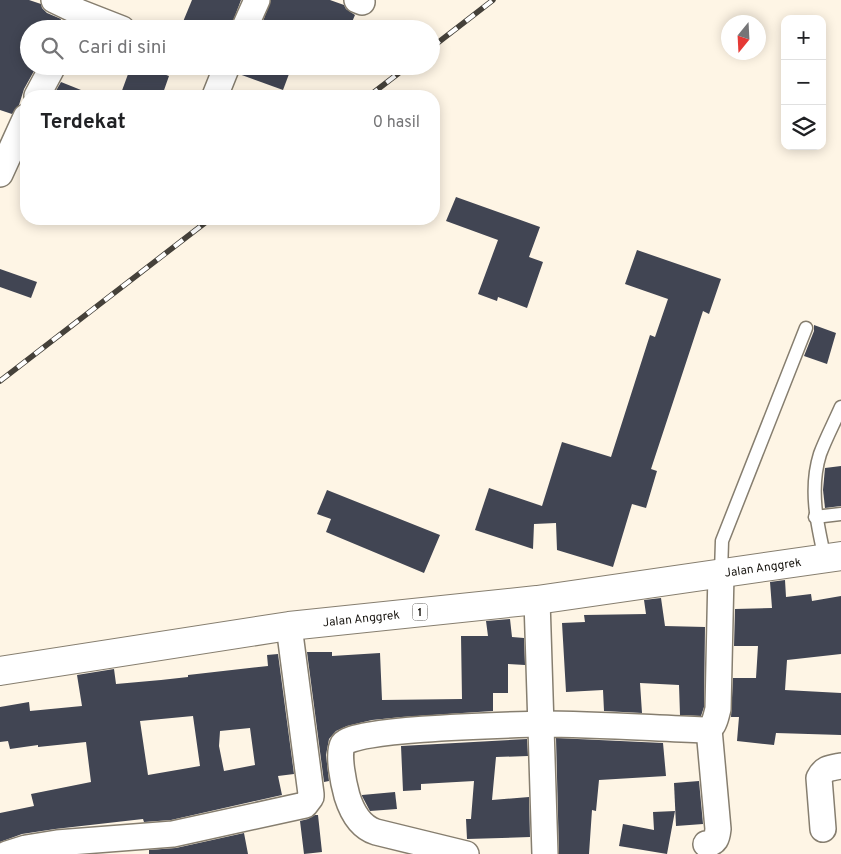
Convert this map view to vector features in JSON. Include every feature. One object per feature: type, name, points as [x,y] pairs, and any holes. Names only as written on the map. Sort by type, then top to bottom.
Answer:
[{"type":"highway","name":"Jalan Anggrek","points":[[0,671],[288,626],[537,600],[833,558]]},
{"type":"street","points":[[54,0],[80,14],[97,20]]},
{"type":"street","points":[[248,20],[256,0]]},
{"type":"street","points":[[40,90],[48,75]]},
{"type":"street","points":[[217,90],[222,75]]},
{"type":"street","points":[[0,174],[20,136]]},
{"type":"street","points":[[466,854],[368,830],[350,806],[345,790],[340,754],[344,744],[349,739],[390,731],[542,724],[710,729],[714,724],[718,709],[721,573]]},
{"type":"street","points":[[537,600],[545,854]]},
{"type":"street","points":[[7,854],[26,848],[57,843],[136,846],[173,834],[306,805],[311,794],[288,626]]},
{"type":"street","points":[[706,844],[712,843],[717,838],[718,829],[710,729]]},
{"type":"street","points":[[823,829],[819,778],[827,768],[841,766]]},
{"type":"lane","points":[[721,573],[722,541],[806,328]]},
{"type":"lane","points":[[833,558],[816,518],[814,484],[820,455],[841,407]]},
{"type":"lane","points":[[816,518],[841,514]]},
{"type":"building","points":[[0,0],[29,0],[41,4],[47,13],[61,19],[20,20],[20,75],[32,75],[24,90],[20,90],[19,105],[12,114],[0,110]]},
{"type":"building","points":[[192,0],[241,0],[233,20],[184,20]]},
{"type":"building","points":[[271,0],[330,0],[344,5],[346,9],[355,15],[353,20],[263,20]]},
{"type":"building","points":[[128,75],[169,76],[164,90],[122,90]]},
{"type":"building","points":[[242,75],[289,75],[283,90]]},
{"type":"building","points":[[61,82],[81,90],[56,90]]},
{"type":"building","points":[[456,197],[540,227],[529,257],[543,262],[527,308],[498,297],[497,301],[478,294],[498,240],[446,221]]},
{"type":"building","points":[[637,250],[721,279],[709,314],[703,311],[651,469],[657,471],[646,508],[632,504],[613,567],[557,550],[556,523],[534,524],[533,549],[475,530],[489,488],[542,506],[562,442],[611,457],[650,335],[655,337],[668,299],[625,284]]},
{"type":"building","points":[[0,269],[37,282],[31,298],[0,287]]},
{"type":"building","points":[[814,325],[836,333],[827,364],[804,356],[814,331]]},
{"type":"building","points":[[841,466],[841,506],[825,508],[823,490],[825,468]]},
{"type":"building","points":[[327,490],[440,535],[424,573],[326,532],[331,519],[317,514]]},
{"type":"building","points":[[785,580],[786,597],[811,594],[812,601],[841,596],[841,654],[787,660],[785,690],[841,693],[841,735],[776,733],[774,745],[737,741],[739,717],[731,717],[733,678],[756,678],[758,646],[734,646],[735,609],[772,608],[770,582]]},
{"type":"building","points":[[661,598],[665,626],[705,627],[704,707],[701,716],[680,715],[679,685],[640,683],[642,713],[604,711],[603,690],[566,692],[562,623],[585,622],[584,615],[646,614],[644,600]]},
{"type":"building","points":[[510,619],[512,637],[524,638],[525,665],[508,664],[508,693],[493,693],[493,711],[372,720],[347,726],[336,731],[329,739],[326,755],[329,781],[324,782],[307,652],[332,652],[332,656],[380,653],[382,700],[462,699],[461,636],[488,636],[486,621]]},
{"type":"building","points":[[278,654],[294,774],[278,776],[282,795],[171,820],[144,822],[143,819],[55,829],[22,834],[0,842],[0,813],[34,806],[31,794],[91,782],[86,742],[10,749],[8,741],[0,742],[0,707],[29,702],[30,711],[82,706],[77,675],[114,669],[116,684],[161,680],[268,666],[267,655]],"holes":[[[193,716],[200,766],[148,775],[140,721]],[[250,728],[255,765],[224,771],[219,746],[220,731]]]},
{"type":"building","points":[[556,738],[663,743],[666,776],[599,780],[596,811],[592,810],[589,854],[559,854]]},
{"type":"building","points":[[527,739],[528,756],[496,757],[492,800],[529,797],[530,837],[467,839],[466,819],[471,819],[474,781],[421,784],[421,790],[403,791],[401,746]]},
{"type":"building","points":[[699,781],[703,824],[676,826],[674,783]]},
{"type":"building","points":[[395,792],[397,809],[370,811],[362,796],[362,795]]},
{"type":"building","points":[[675,811],[667,854],[619,846],[623,824],[654,830],[653,812]]},
{"type":"building","points":[[318,815],[322,852],[304,854],[300,821]]},
{"type":"building","points":[[244,833],[248,854],[149,854],[149,850],[176,848]]},
{"type":"railway","points":[[440,41],[493,0]]},
{"type":"railway","points":[[377,90],[396,75]]},
{"type":"railway","points":[[0,381],[202,225]]}]
